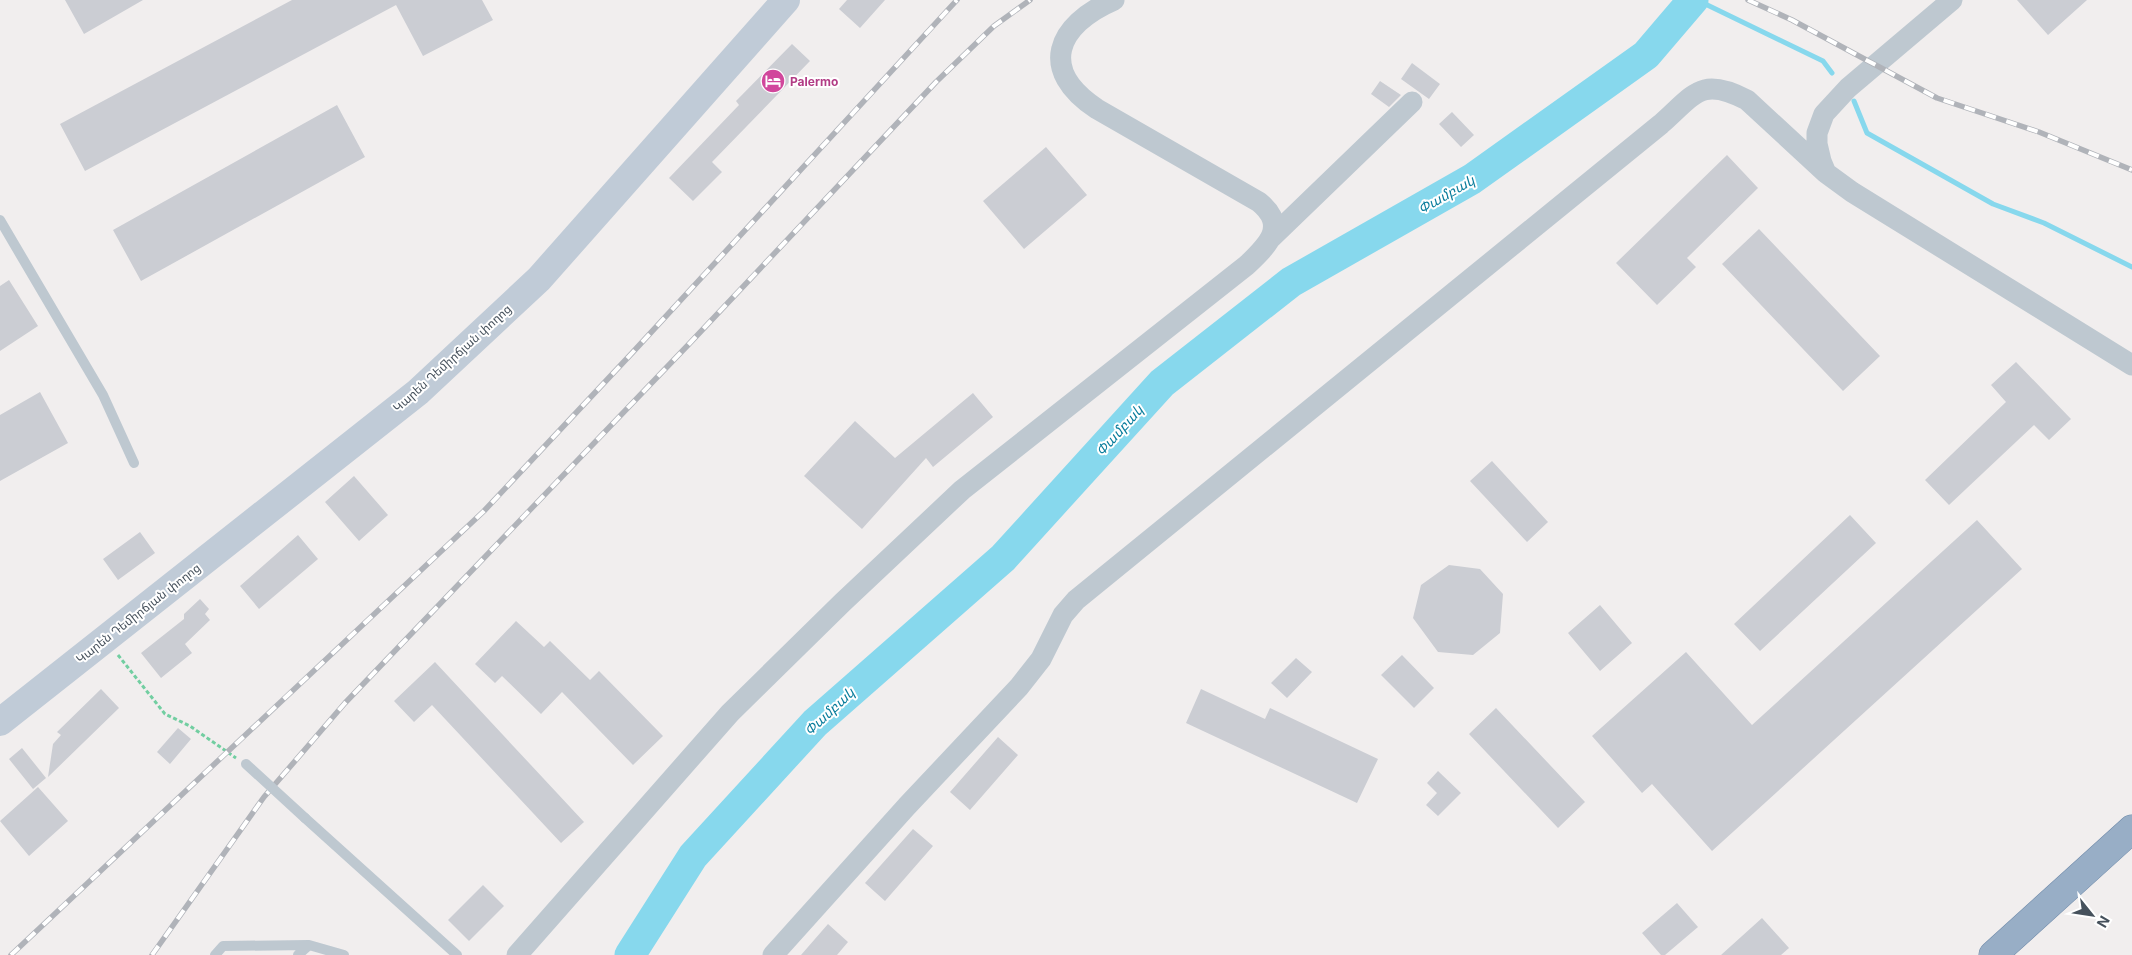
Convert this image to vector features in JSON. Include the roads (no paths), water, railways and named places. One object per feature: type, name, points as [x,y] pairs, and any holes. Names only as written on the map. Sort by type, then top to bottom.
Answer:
[{"type":"highway","points":[[1993,955],[2132,829]]},
{"type":"main road","name":"Կարեն Դեմիրճյան փողոց","points":[[0,722],[418,392],[539,279],[786,0]]},
{"type":"street","points":[[1114,0],[1089,12],[1078,22],[1068,34],[1060,50],[1059,62],[1070,88],[1081,99],[1097,109],[1259,202],[1268,209],[1272,217],[1271,238]]},
{"type":"street","points":[[1826,173],[1816,144],[1824,114],[1848,88],[1952,0]]},
{"type":"street","points":[[773,955],[907,806],[1019,687],[1041,659],[1063,615],[1076,600],[1661,124],[1696,93],[1714,88],[1732,92],[1747,100],[1826,173],[1852,192],[2132,365]]},
{"type":"street","points":[[517,955],[730,713],[843,602],[962,490],[1247,265],[1264,249],[1271,238],[1412,102]]},
{"type":"lane","points":[[0,220],[103,395],[134,463]]},
{"type":"lane","points":[[246,764],[457,955]]},
{"type":"lane","points":[[215,955],[222,946],[309,945],[344,955]]},
{"type":"lane","points":[[298,955],[309,945]]},
{"type":"waterway","name":"Փամբակ","points":[[630,955],[693,856],[815,723],[1003,558],[1162,383],[1291,282],[1472,179],[1646,55],[1693,0]]},
{"type":"waterway","points":[[1697,0],[1823,61],[1832,73]]},
{"type":"waterway","points":[[1854,101],[1867,133],[1993,204],[2044,223],[2132,267]]},
{"type":"railway","points":[[11,955],[484,511],[957,0]]},
{"type":"railway","points":[[152,955],[264,797],[345,703],[689,344],[936,82],[994,26],[1030,0]]},
{"type":"railway","points":[[1748,0],[1792,20],[1937,98],[2039,132],[2132,170]]},
{"type":"place","name":"Palermo","points":[[773,81]]}]
